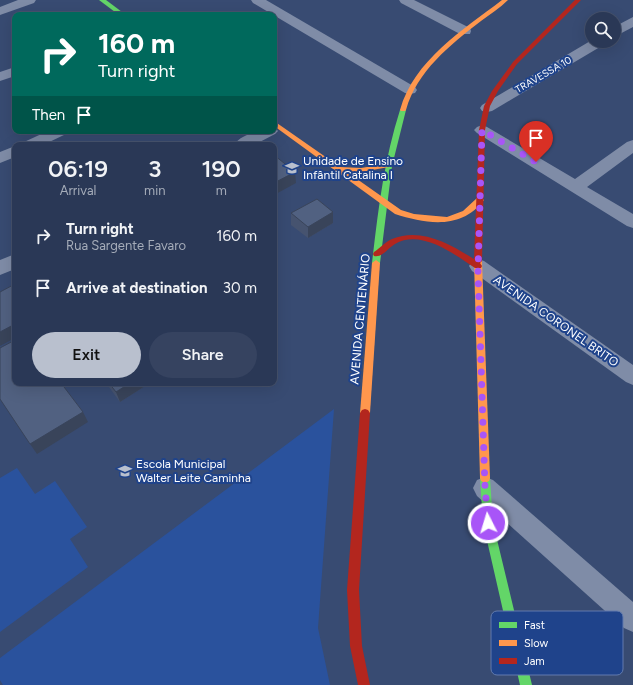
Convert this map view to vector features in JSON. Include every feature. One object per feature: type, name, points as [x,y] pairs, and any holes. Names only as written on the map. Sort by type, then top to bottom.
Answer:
[{"type":"main road","points":[[102,0],[119,12]]},
{"type":"main road","name":"AVENIDA CENTENÁRIO","points":[[364,685],[356,646],[352,590],[373,291],[383,201],[396,129],[410,90],[427,66],[465,31],[505,0]]},
{"type":"main road","points":[[509,611],[490,530],[485,488],[478,266],[482,130],[487,108],[499,84],[510,69],[578,0]]},
{"type":"main road","points":[[277,129],[338,169],[398,212],[414,218],[448,220],[466,213],[480,200]]},
{"type":"main road","points":[[338,169],[361,170],[389,165]]},
{"type":"main road","points":[[377,254],[396,240],[416,237],[448,246],[478,266]]},
{"type":"main road","points":[[524,675],[526,685]]},
{"type":"street","points":[[0,11],[30,0]]},
{"type":"street","points":[[257,0],[410,90]]},
{"type":"street","points":[[405,0],[465,31]]},
{"type":"street","points":[[621,29],[633,21]]},
{"type":"street","name":"TRAVESSA 10","points":[[487,108],[588,48]]},
{"type":"street","points":[[0,76],[12,72]]},
{"type":"street","points":[[482,130],[633,222]]},
{"type":"street","points":[[37,142],[54,134]]},
{"type":"street","points":[[247,142],[262,134]]},
{"type":"street","points":[[576,187],[633,145]]},
{"type":"street","points":[[0,158],[12,153]]},
{"type":"street","points":[[0,268],[12,262]]},
{"type":"street","name":"AVENIDA CORONEL BRITO","points":[[478,266],[633,376]]},
{"type":"street","points":[[485,488],[623,611]]},
{"type":"street","points":[[623,611],[633,620]]},
{"type":"shaded area","points":[[334,409],[318,628],[330,685],[3,685],[0,680],[0,658]]},
{"type":"shaded area","points":[[17,468],[35,494],[55,481],[87,527],[70,539],[88,567],[0,632],[0,478]]},
{"type":"building","points":[[277,157],[295,172],[277,181]]},
{"type":"building","points":[[317,199],[333,212],[308,227],[291,213]]},
{"type":"building","points":[[12,286],[12,326],[0,332],[0,292]]},
{"type":"building","points":[[12,342],[12,386],[63,386],[83,412],[30,444],[0,399],[0,348]]},
{"type":"building","points":[[111,386],[125,386],[116,392]]},
{"type":"traffic: fast","points":[[102,0],[119,12]]},
{"type":"traffic: fast","points":[[376,263],[392,147],[403,110]]},
{"type":"traffic: fast","points":[[485,478],[488,523],[509,611]]},
{"type":"traffic: fast","points":[[524,675],[526,685]]},
{"type":"traffic: slow","points":[[403,110],[410,91],[419,76],[430,63],[454,40],[505,0]]},
{"type":"traffic: slow","points":[[277,125],[383,201]]},
{"type":"traffic: slow","points":[[338,169],[361,170],[389,165]]},
{"type":"traffic: slow","points":[[383,201],[398,212],[414,217],[448,220],[466,213],[480,200]]},
{"type":"traffic: slow","points":[[478,261],[485,478]]},
{"type":"traffic: slow","points":[[365,413],[376,263]]},
{"type":"traffic: jam","points":[[478,261],[482,130],[487,106],[495,91],[515,63],[578,0]]},
{"type":"traffic: jam","points":[[377,254],[395,241],[417,237],[428,239],[449,248],[478,266]]},
{"type":"traffic: jam","points":[[364,685],[356,646],[353,590],[365,413]]},
{"type":"place","name":"Unidade de Ensino Infântil Catalina I","points":[[292,168]]},
{"type":"place","name":"Escola Municipal Walter Leite Caminha","points":[[125,471]]},
{"type":"route","points":[[488,523],[485,488],[478,271],[482,130],[536,162]]}]
